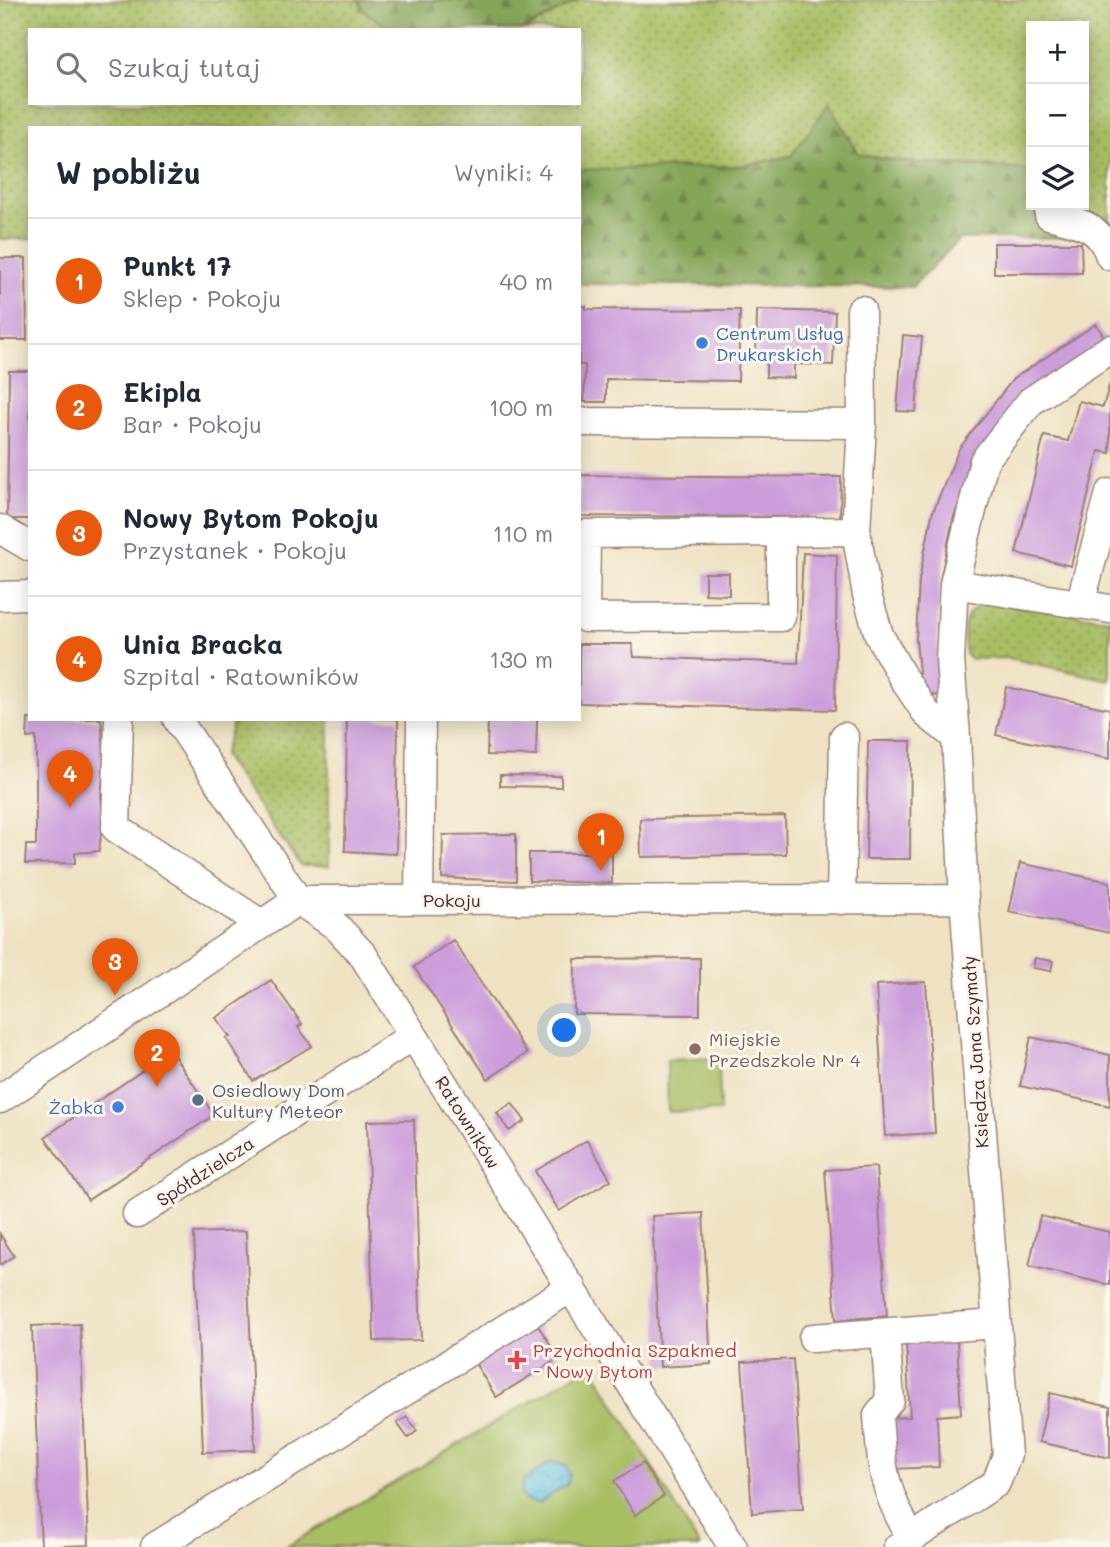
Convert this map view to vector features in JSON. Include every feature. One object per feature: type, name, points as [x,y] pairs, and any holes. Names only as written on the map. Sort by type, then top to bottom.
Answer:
[{"type":"street","points":[[1049,215],[1085,225],[1104,237],[1110,256]]},
{"type":"street","points":[[861,310],[862,424],[856,531],[867,595],[879,635],[927,714],[956,737]]},
{"type":"street","name":"Księdza Jana Szymały","points":[[905,1543],[996,1483],[1007,1455],[964,900],[950,660],[954,584],[984,461],[1031,401],[1110,349]]},
{"type":"street","points":[[581,422],[862,424]]},
{"type":"street","points":[[1080,604],[1110,493]]},
{"type":"street","points":[[0,529],[28,546]]},
{"type":"street","points":[[781,532],[781,617],[585,618],[583,534],[856,531]]},
{"type":"street","points":[[954,584],[1110,609]]},
{"type":"street","points":[[0,596],[28,595]]},
{"type":"street","points":[[119,721],[116,828],[261,924]]},
{"type":"street","name":"Ratowników","points":[[178,721],[298,900],[336,926],[363,955],[733,1547]]},
{"type":"street","points":[[419,900],[421,721]]},
{"type":"street","points":[[841,900],[845,737]]},
{"type":"street","points":[[0,1100],[298,900]]},
{"type":"street","name":"Pokoju","points":[[298,900],[964,900]]},
{"type":"street","name":"Spółdzielcza","points":[[137,1214],[413,1036]]},
{"type":"street","points":[[155,1547],[572,1287]]},
{"type":"street","points":[[813,1338],[995,1324]]},
{"type":"street","points":[[885,1333],[890,1400],[878,1415],[882,1473],[905,1543]]},
{"type":"green space","points":[[0,0],[359,0],[363,10],[389,28],[28,28],[28,105],[581,105],[581,28],[530,28],[579,0],[1110,0],[1110,225],[1094,237],[1052,210],[1089,210],[1089,21],[1026,21],[1026,170],[982,165],[899,163],[859,154],[791,156],[742,166],[581,170],[581,126],[28,126],[28,239],[0,239]]},
{"type":"green space","points":[[359,0],[577,0],[528,28],[389,28],[363,10]]},
{"type":"green space","points":[[829,104],[859,154],[900,161],[1026,170],[1026,210],[1052,210],[1094,237],[960,239],[912,287],[581,284],[581,170],[742,166],[791,156]]},
{"type":"green space","points":[[987,602],[1110,619],[1110,680],[1008,658],[970,659],[966,655],[965,623],[972,611]]},
{"type":"green space","points":[[233,721],[329,721],[329,866],[301,866],[223,756]]},
{"type":"green space","points":[[719,1058],[720,1111],[668,1112],[667,1060]]},
{"type":"green space","points":[[591,1365],[700,1547],[286,1547]]},
{"type":"water","points":[[552,1461],[566,1466],[570,1475],[567,1484],[539,1503],[526,1501],[521,1494],[523,1481]]},
{"type":"building","points":[[994,243],[1081,243],[1082,273],[994,273]]},
{"type":"building","points":[[0,258],[26,258],[27,340],[0,340]]},
{"type":"building","points":[[581,306],[586,306],[586,309],[740,310],[738,381],[606,379],[606,402],[584,402],[585,365],[581,365]]},
{"type":"building","points":[[757,310],[835,312],[833,365],[794,364],[794,378],[766,377],[766,362],[756,362]]},
{"type":"building","points":[[1096,324],[1106,340],[976,459],[953,519],[940,581],[937,639],[943,695],[921,696],[916,639],[919,580],[932,514],[959,449],[1013,379]]},
{"type":"building","points":[[903,335],[922,337],[916,412],[897,411]]},
{"type":"building","points":[[9,371],[28,371],[28,519],[7,519]]},
{"type":"building","points":[[1110,383],[1110,453],[1099,451],[1071,566],[1016,553],[1044,436],[1068,441],[1079,401],[1103,407]]},
{"type":"building","points":[[581,475],[841,477],[840,517],[581,516]]},
{"type":"building","points":[[803,553],[837,555],[835,710],[581,703],[581,644],[632,644],[634,657],[798,663]]},
{"type":"building","points":[[705,573],[729,573],[729,595],[705,594]]},
{"type":"building","points":[[1006,687],[1110,709],[1110,759],[996,735]]},
{"type":"building","points":[[28,719],[101,721],[105,761],[99,851],[75,853],[75,863],[25,864],[26,845],[36,845],[36,737],[27,738]]},
{"type":"building","points":[[347,721],[398,721],[396,854],[345,851]]},
{"type":"building","points":[[488,721],[537,721],[536,756],[487,755]]},
{"type":"building","points":[[868,741],[911,741],[910,859],[866,859]]},
{"type":"building","points":[[500,775],[561,776],[561,787],[500,786]]},
{"type":"building","points":[[785,816],[786,854],[641,857],[640,819]]},
{"type":"building","points":[[516,834],[516,881],[442,878],[443,835]]},
{"type":"building","points":[[529,853],[612,853],[612,883],[529,881]]},
{"type":"building","points":[[1020,863],[1110,882],[1110,933],[1009,912]]},
{"type":"building","points":[[453,940],[527,1053],[488,1079],[414,967]]},
{"type":"building","points":[[700,958],[700,1015],[574,1014],[575,959]]},
{"type":"building","points":[[1035,958],[1053,961],[1051,971],[1033,968]]},
{"type":"building","points":[[271,980],[302,1024],[298,1027],[312,1046],[253,1081],[226,1038],[230,1037],[216,1018]]},
{"type":"building","points":[[926,982],[935,1133],[885,1136],[876,985]]},
{"type":"building","points":[[1031,1037],[1110,1055],[1110,1106],[1020,1086]]},
{"type":"building","points":[[171,1051],[214,1115],[88,1200],[45,1137]]},
{"type":"building","points":[[512,1103],[525,1121],[509,1131],[497,1113]]},
{"type":"building","points":[[414,1120],[421,1340],[374,1341],[367,1121]]},
{"type":"building","points":[[587,1140],[611,1180],[559,1211],[535,1171]]},
{"type":"building","points":[[876,1167],[887,1316],[836,1320],[825,1170]]},
{"type":"building","points":[[703,1213],[711,1364],[660,1367],[652,1216]]},
{"type":"building","points":[[1040,1216],[1110,1232],[1110,1285],[1029,1266]]},
{"type":"building","points":[[246,1231],[255,1450],[203,1452],[194,1233]]},
{"type":"building","points":[[0,1234],[14,1256],[0,1265]]},
{"type":"building","points":[[80,1324],[89,1545],[41,1547],[32,1326]]},
{"type":"building","name":"Przychodnia Szpakmed - Nowy Bytom","points":[[537,1324],[559,1358],[496,1397],[475,1363]]},
{"type":"building","points":[[957,1340],[961,1414],[937,1416],[939,1467],[889,1469],[886,1418],[910,1417],[906,1343]]},
{"type":"building","points":[[793,1359],[803,1509],[752,1513],[742,1362]]},
{"type":"building","points":[[1050,1393],[1110,1407],[1110,1458],[1039,1442]]},
{"type":"building","points":[[407,1417],[417,1431],[408,1438],[397,1423]]},
{"type":"building","points":[[643,1463],[664,1496],[635,1515],[614,1481]]},
{"type":"place","name":"Centrum Usług Drukarskich","points":[[702,343]]},
{"type":"place","name":"Unia Bracka","points":[[70,808]]},
{"type":"place","name":"Punkt 17","points":[[601,871]]},
{"type":"place","name":"Nowy Bytom Pokoju","points":[[115,996]]},
{"type":"place","name":"Miejskie Przedszkole Nr 4","points":[[695,1049]]},
{"type":"place","name":"Ekipla","points":[[157,1087]]},
{"type":"place","name":"Osiedlowy Dom Kultury Meteor","points":[[198,1100]]},
{"type":"place","name":"Żabka","points":[[118,1107]]},
{"type":"place","name":"Przychodnia Szpakmed - Nowy Bytom","points":[[517,1360]]}]
